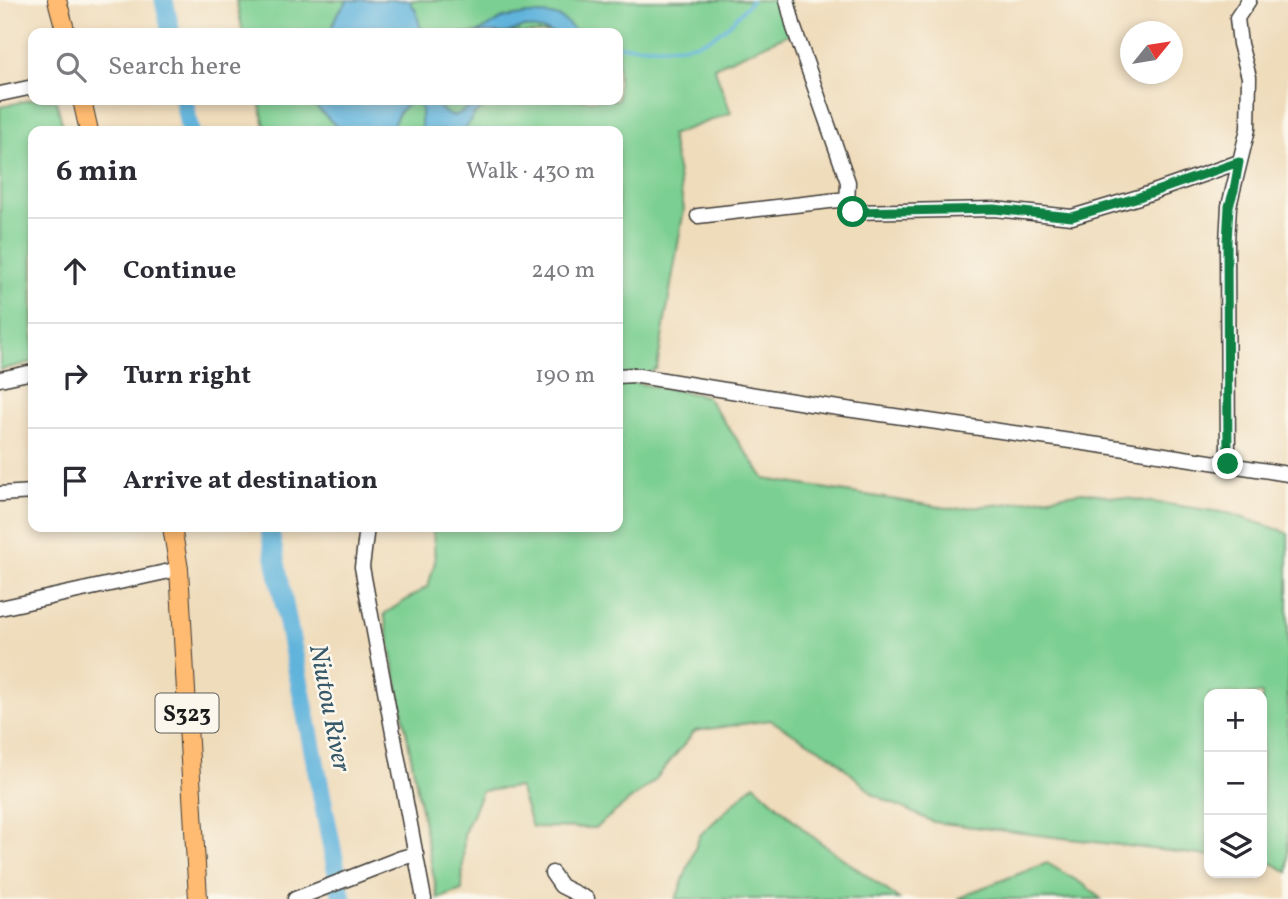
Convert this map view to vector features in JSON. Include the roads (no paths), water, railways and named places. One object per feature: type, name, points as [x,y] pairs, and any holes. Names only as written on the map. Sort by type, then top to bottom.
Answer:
[{"type":"main road","points":[[57,0],[65,28]]},
{"type":"main road","points":[[83,105],[88,126]]},
{"type":"main road","name":"S323","points":[[173,532],[179,569],[198,899]]},
{"type":"street","points":[[787,0],[794,28],[848,182],[847,207],[853,212],[994,209],[1072,217],[1239,162]]},
{"type":"street","points":[[1228,464],[1229,206],[1248,129],[1249,96],[1249,77],[1240,44],[1237,18],[1249,0]]},
{"type":"street","points":[[0,94],[28,87]]},
{"type":"street","points":[[698,216],[847,199]]},
{"type":"street","points":[[0,379],[28,373]]},
{"type":"street","points":[[623,375],[633,374],[824,406],[1288,474]]},
{"type":"street","points":[[0,494],[28,492]]},
{"type":"street","points":[[367,532],[362,567],[408,856],[424,899]]},
{"type":"street","points":[[0,608],[179,569]]},
{"type":"street","points":[[298,898],[408,856]]},
{"type":"street","points":[[552,873],[561,886],[587,899]]},
{"type":"water","points":[[348,0],[409,0],[416,11],[421,28],[332,28],[336,16]]},
{"type":"water","points":[[546,14],[558,17],[573,28],[486,28],[503,18]]},
{"type":"water","points":[[314,105],[407,105],[397,116],[393,126],[336,126]]},
{"type":"water","points":[[419,105],[439,105],[451,116],[470,105],[487,105],[474,115],[467,126],[421,126]]},
{"type":"waterway","name":"Niutou River","points":[[164,0],[170,28]]},
{"type":"waterway","points":[[623,46],[686,46],[713,37],[752,0]]},
{"type":"waterway","name":"Niutou River","points":[[185,105],[189,126]]},
{"type":"waterway","name":"Niutou River","points":[[270,532],[342,899]]}]
